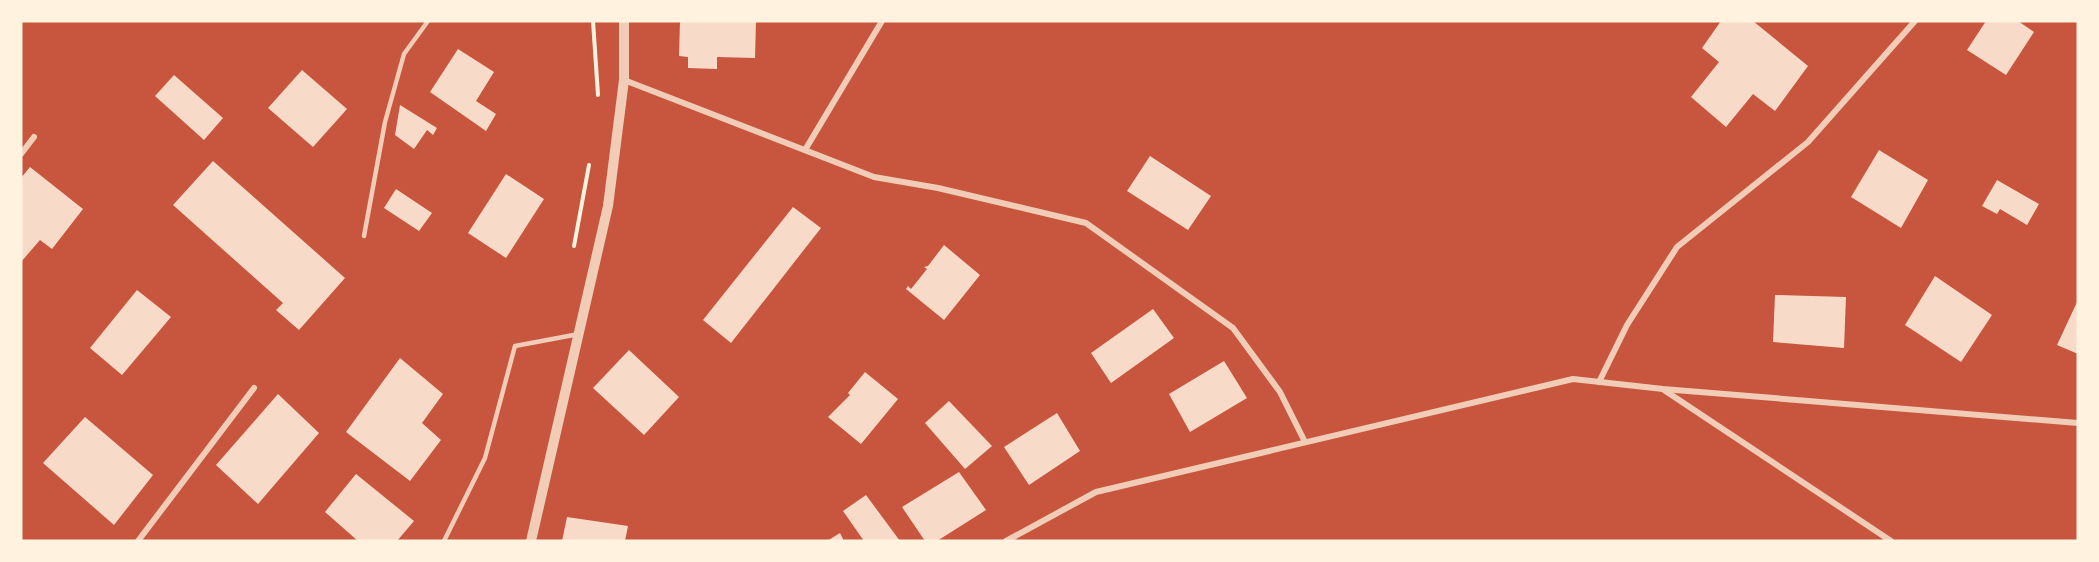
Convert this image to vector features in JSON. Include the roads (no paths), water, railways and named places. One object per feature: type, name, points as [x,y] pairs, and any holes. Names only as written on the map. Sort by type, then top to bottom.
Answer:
[{"type":"street","points":[[531,541],[608,206],[624,80],[624,21]]},
{"type":"street","points":[[805,150],[882,21]]},
{"type":"street","points":[[1599,382],[1627,325],[1677,247],[1808,142],[1915,21]]},
{"type":"street","points":[[624,80],[874,177],[938,188],[1086,223],[1233,328],[1280,392],[1305,442]]},
{"type":"street","points":[[21,154],[34,137]]},
{"type":"street","points":[[1006,541],[1096,492],[1573,379],[1664,389],[2078,423]]},
{"type":"street","points":[[138,541],[255,388]]},
{"type":"street","points":[[1664,389],[1891,541]]},
{"type":"lane","points":[[364,236],[385,122],[404,54],[428,21]]},
{"type":"lane","points":[[444,541],[485,458],[515,346],[579,334]]}]
